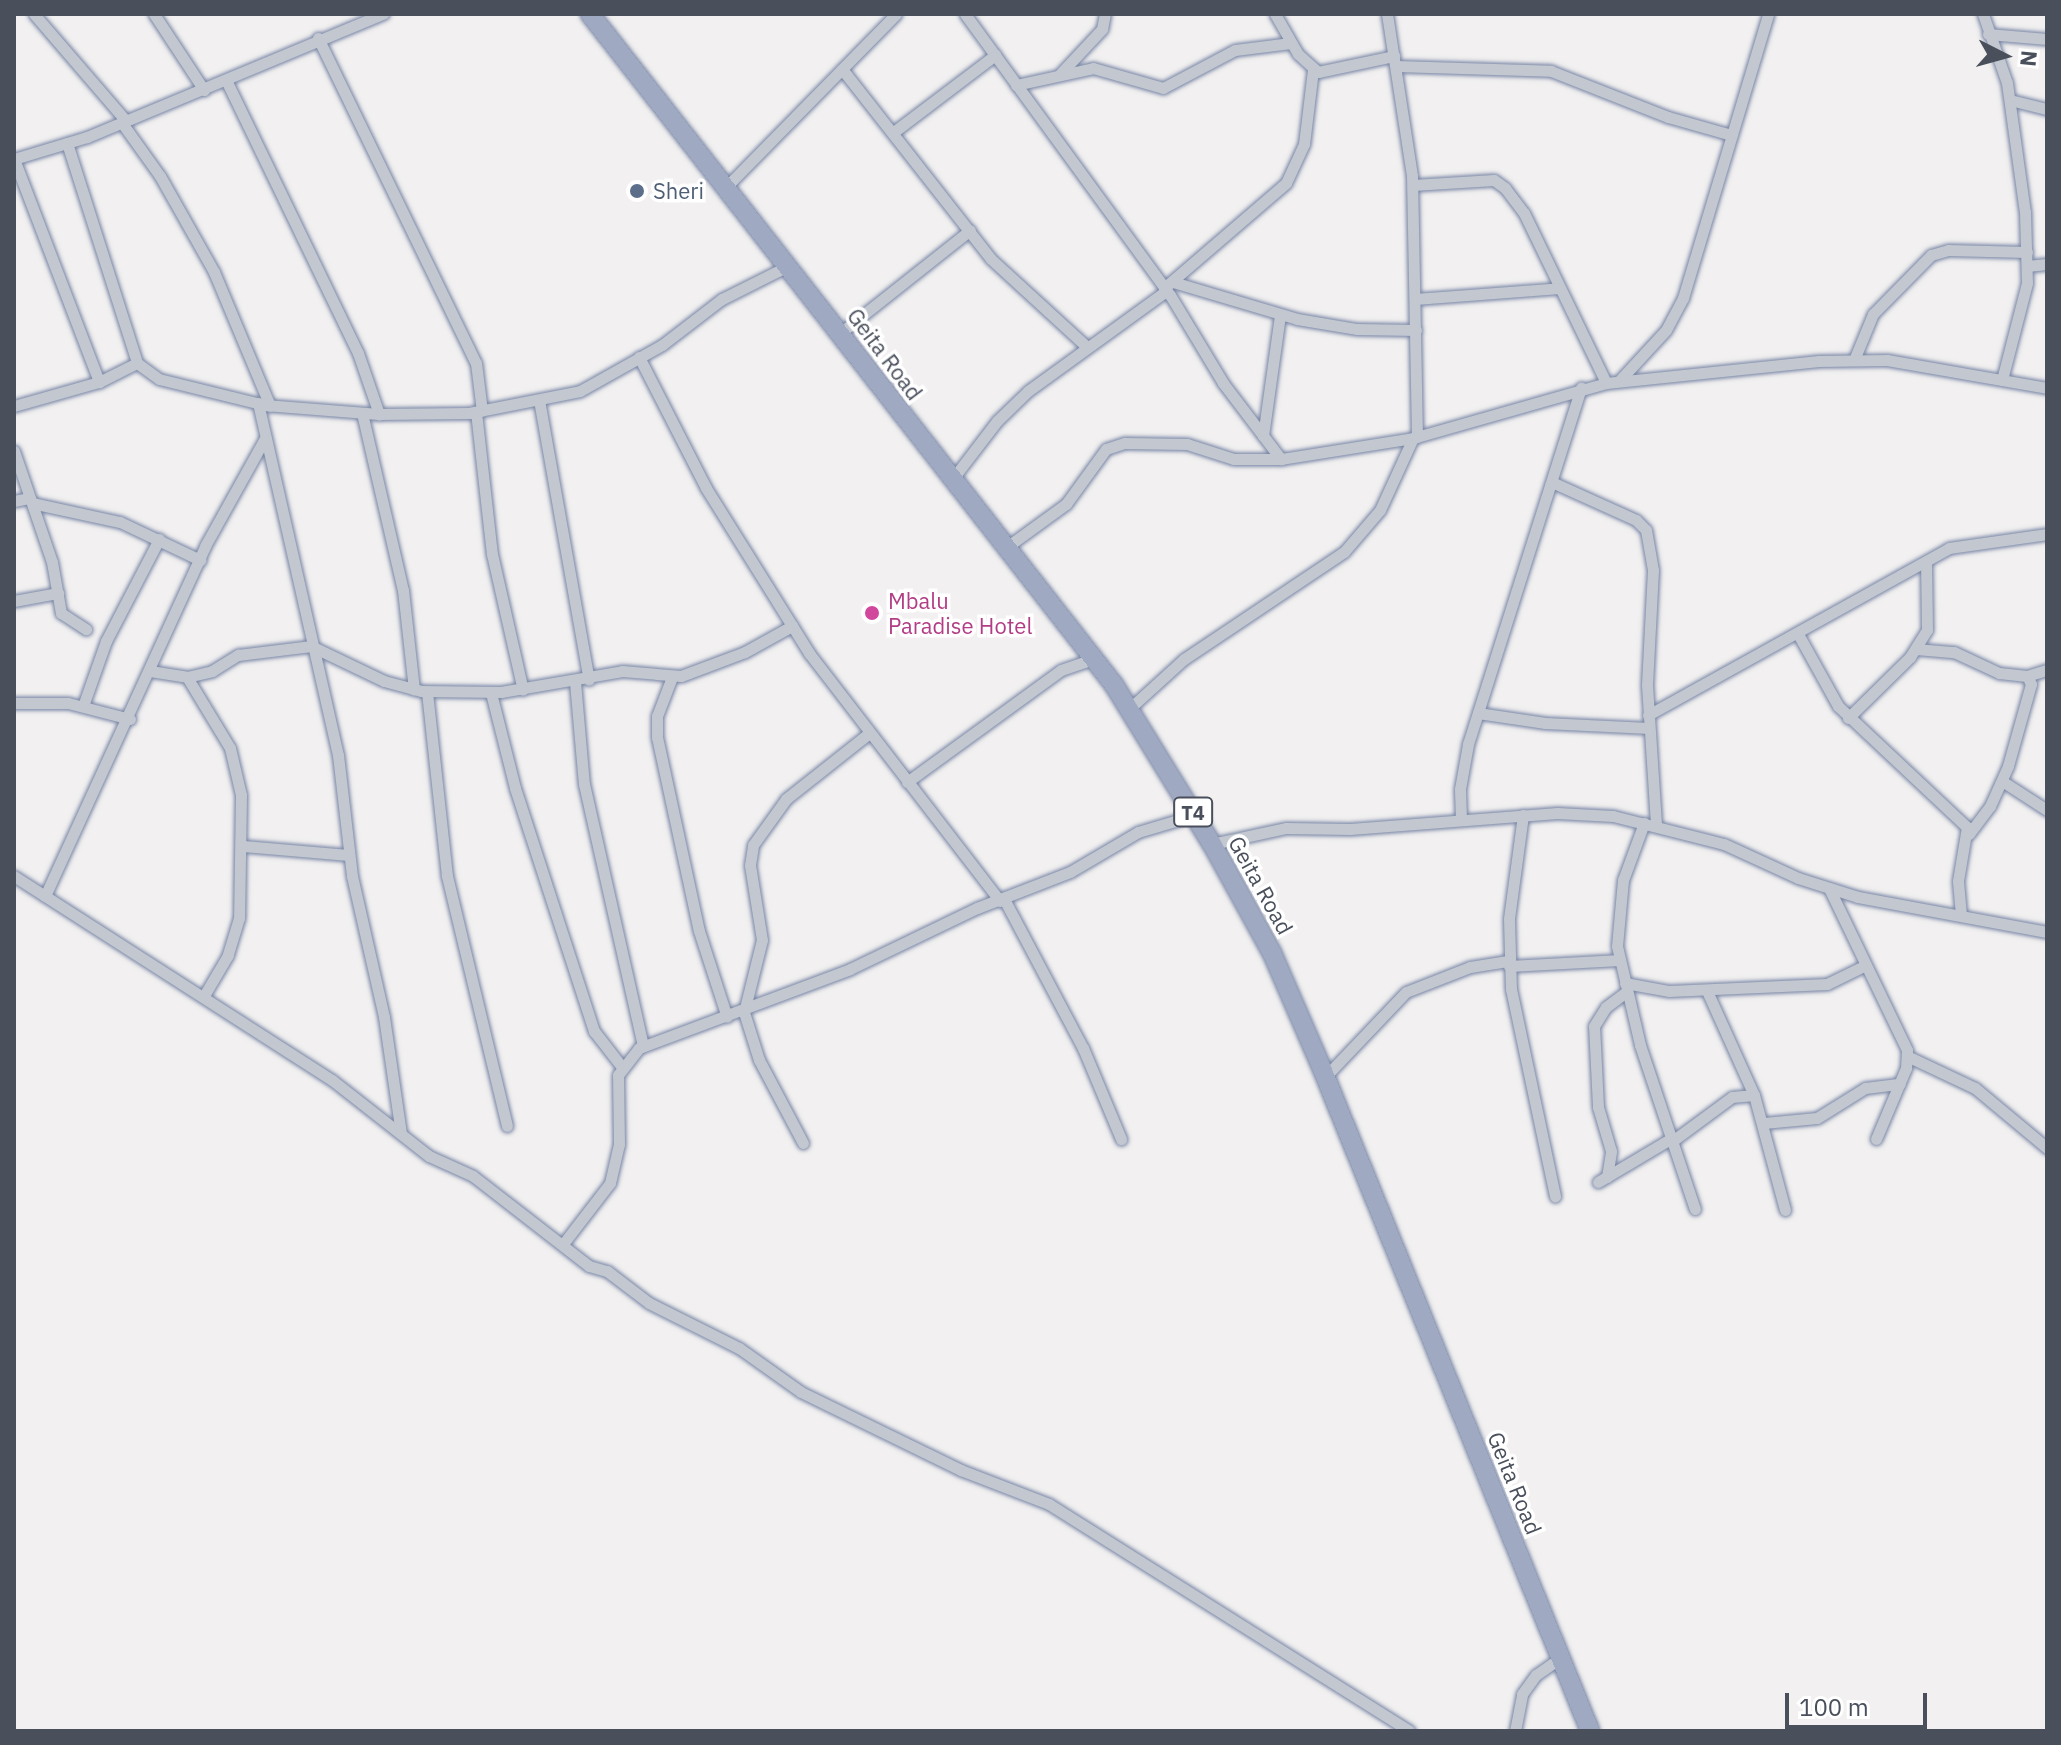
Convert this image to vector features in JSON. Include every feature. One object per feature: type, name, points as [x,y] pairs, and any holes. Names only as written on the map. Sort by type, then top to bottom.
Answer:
[{"type":"highway","name":"Geita Road","points":[[590,14],[727,186],[1004,549],[1093,659],[1129,709],[1212,844],[1272,953],[1325,1077],[1590,1731]]},
{"type":"street","points":[[34,14],[124,122],[160,176],[214,272],[264,404],[265,438],[340,767],[349,855],[384,1017],[401,1134]]},
{"type":"street","points":[[154,14],[204,90]]},
{"type":"street","points":[[99,382],[14,159],[124,122],[204,90],[318,38],[383,14]]},
{"type":"street","points":[[727,186],[896,14]]},
{"type":"street","points":[[965,14],[1168,287],[1263,436],[1281,459]]},
{"type":"street","points":[[1060,74],[1102,29],[1105,14]]},
{"type":"street","points":[[951,481],[997,421],[1087,347],[1168,287],[1286,183],[1304,144],[1313,70],[1291,43],[1275,14]]},
{"type":"street","points":[[1129,709],[1184,659],[1344,552],[1380,510],[1415,438],[1413,185],[1387,14]]},
{"type":"street","points":[[1619,381],[1666,330],[1683,298],[1768,14]]},
{"type":"street","points":[[1983,14],[2010,100],[2027,252],[2018,327],[2002,380]]},
{"type":"street","points":[[1988,34],[2047,39]]},
{"type":"street","points":[[318,38],[476,363],[492,554],[523,690]]},
{"type":"street","points":[[1016,85],[1093,68],[1163,88],[1235,50],[1291,43]]},
{"type":"street","points":[[895,131],[995,55]]},
{"type":"street","points":[[1313,70],[1395,61],[1551,71],[1668,117],[1731,135]]},
{"type":"street","points":[[842,69],[895,131],[917,171],[1027,296],[1087,347]]},
{"type":"street","points":[[226,80],[358,353],[379,414]]},
{"type":"street","points":[[2010,100],[2047,109]]},
{"type":"street","points":[[67,143],[137,363],[159,379],[264,404],[379,414],[479,411],[580,391],[639,357],[722,299],[788,266]]},
{"type":"street","points":[[1413,185],[1499,182],[1524,213],[1606,383]]},
{"type":"street","points":[[839,334],[970,230]]},
{"type":"street","points":[[1854,360],[1873,314],[1931,255],[1948,250],[2027,252]]},
{"type":"street","points":[[2027,266],[2047,264]]},
{"type":"street","points":[[1168,287],[1280,315],[1357,329],[1416,330]]},
{"type":"street","points":[[1415,299],[1560,288]]},
{"type":"street","points":[[1263,436],[1280,315]]},
{"type":"street","points":[[639,357],[706,488],[792,626],[868,734],[1002,900],[1083,1048],[1121,1139]]},
{"type":"street","points":[[1004,549],[1066,504],[1106,449],[1151,441],[1187,444],[1234,459],[1281,459],[1415,438],[1606,383],[1854,360],[1887,360],[2047,388]]},
{"type":"street","points":[[14,406],[99,382],[137,363]]},
{"type":"street","points":[[1461,819],[1463,765],[1554,483],[1581,388]]},
{"type":"street","points":[[539,400],[589,680]]},
{"type":"street","points":[[362,413],[403,590],[447,876],[507,1126]]},
{"type":"street","points":[[45,896],[130,719],[200,560],[265,438]]},
{"type":"street","points":[[14,451],[66,619],[86,629]]},
{"type":"street","points":[[1554,483],[1636,520],[1646,530],[1653,570],[1648,715],[1650,824],[1623,880],[1616,921],[1626,987],[1670,1140],[1695,1209]]},
{"type":"street","points":[[14,501],[31,500],[87,512],[159,539],[200,560]]},
{"type":"street","points":[[1648,715],[1949,548],[2047,534]]},
{"type":"street","points":[[83,706],[106,641],[159,539]]},
{"type":"street","points":[[1848,718],[1916,649],[1927,630],[1926,562]]},
{"type":"street","points":[[14,601],[58,593]]},
{"type":"street","points":[[150,671],[187,677],[212,671],[238,655],[311,646],[384,681],[420,690],[491,693],[589,680],[622,671],[672,677],[745,652],[792,626]]},
{"type":"street","points":[[1798,634],[1848,718],[1962,819],[1969,834]]},
{"type":"street","points":[[1916,649],[1954,652],[2008,677],[2047,670]]},
{"type":"street","points":[[907,782],[1061,670],[1093,659]]},
{"type":"street","points":[[1961,914],[1958,881],[1969,834],[2002,781],[2032,693],[2027,676]]},
{"type":"street","points":[[187,677],[230,748],[241,795],[243,846],[239,918],[228,955],[205,994]]},
{"type":"street","points":[[672,677],[657,716],[657,737],[699,931],[727,1017]]},
{"type":"street","points":[[575,682],[584,784],[643,1046]]},
{"type":"street","points":[[491,693],[515,788],[594,1031],[622,1067],[619,1144],[610,1183],[563,1244]]},
{"type":"street","points":[[14,703],[83,706],[130,719]]},
{"type":"street","points":[[1478,713],[1649,728]]},
{"type":"street","points":[[803,1143],[759,1060],[744,1012],[762,940],[750,865],[753,845],[786,799],[868,734]]},
{"type":"street","points":[[2002,781],[2047,810]]},
{"type":"street","points":[[622,1067],[643,1046],[744,1012],[1070,872],[1138,832],[1195,815]]},
{"type":"street","points":[[1523,815],[1509,964],[1515,1022],[1555,1196]]},
{"type":"street","points":[[1212,844],[1286,828],[1523,815],[1613,816],[1724,844],[1829,888],[2043,931],[2047,946]]},
{"type":"street","points":[[243,846],[349,855]]},
{"type":"street","points":[[14,876],[205,994],[429,1156],[473,1176],[563,1244],[649,1303],[739,1348],[782,1382],[961,1470],[1049,1504],[1409,1731]]},
{"type":"street","points":[[1829,888],[1901,1032],[1907,1056],[1900,1084],[1876,1139]]},
{"type":"street","points":[[1325,1077],[1406,992],[1470,967],[1620,960]]},
{"type":"street","points":[[1754,1095],[1732,1097],[1670,1140],[1602,1179],[1611,1151],[1598,1107],[1594,1026],[1606,1007],[1626,987],[1707,991],[1827,984],[1866,965]]},
{"type":"street","points":[[1707,991],[1764,1123],[1785,1210]]},
{"type":"street","points":[[1907,1056],[1975,1088],[2047,1148]]},
{"type":"street","points":[[1764,1123],[1817,1118],[1865,1088],[1900,1084]]},
{"type":"street","points":[[1515,1731],[1522,1694],[1536,1675],[1560,1658]]},
{"type":"place","name":"Sheri","points":[[637,191]]},
{"type":"place","name":"Mbalu Paradise Hotel","points":[[872,613]]}]
